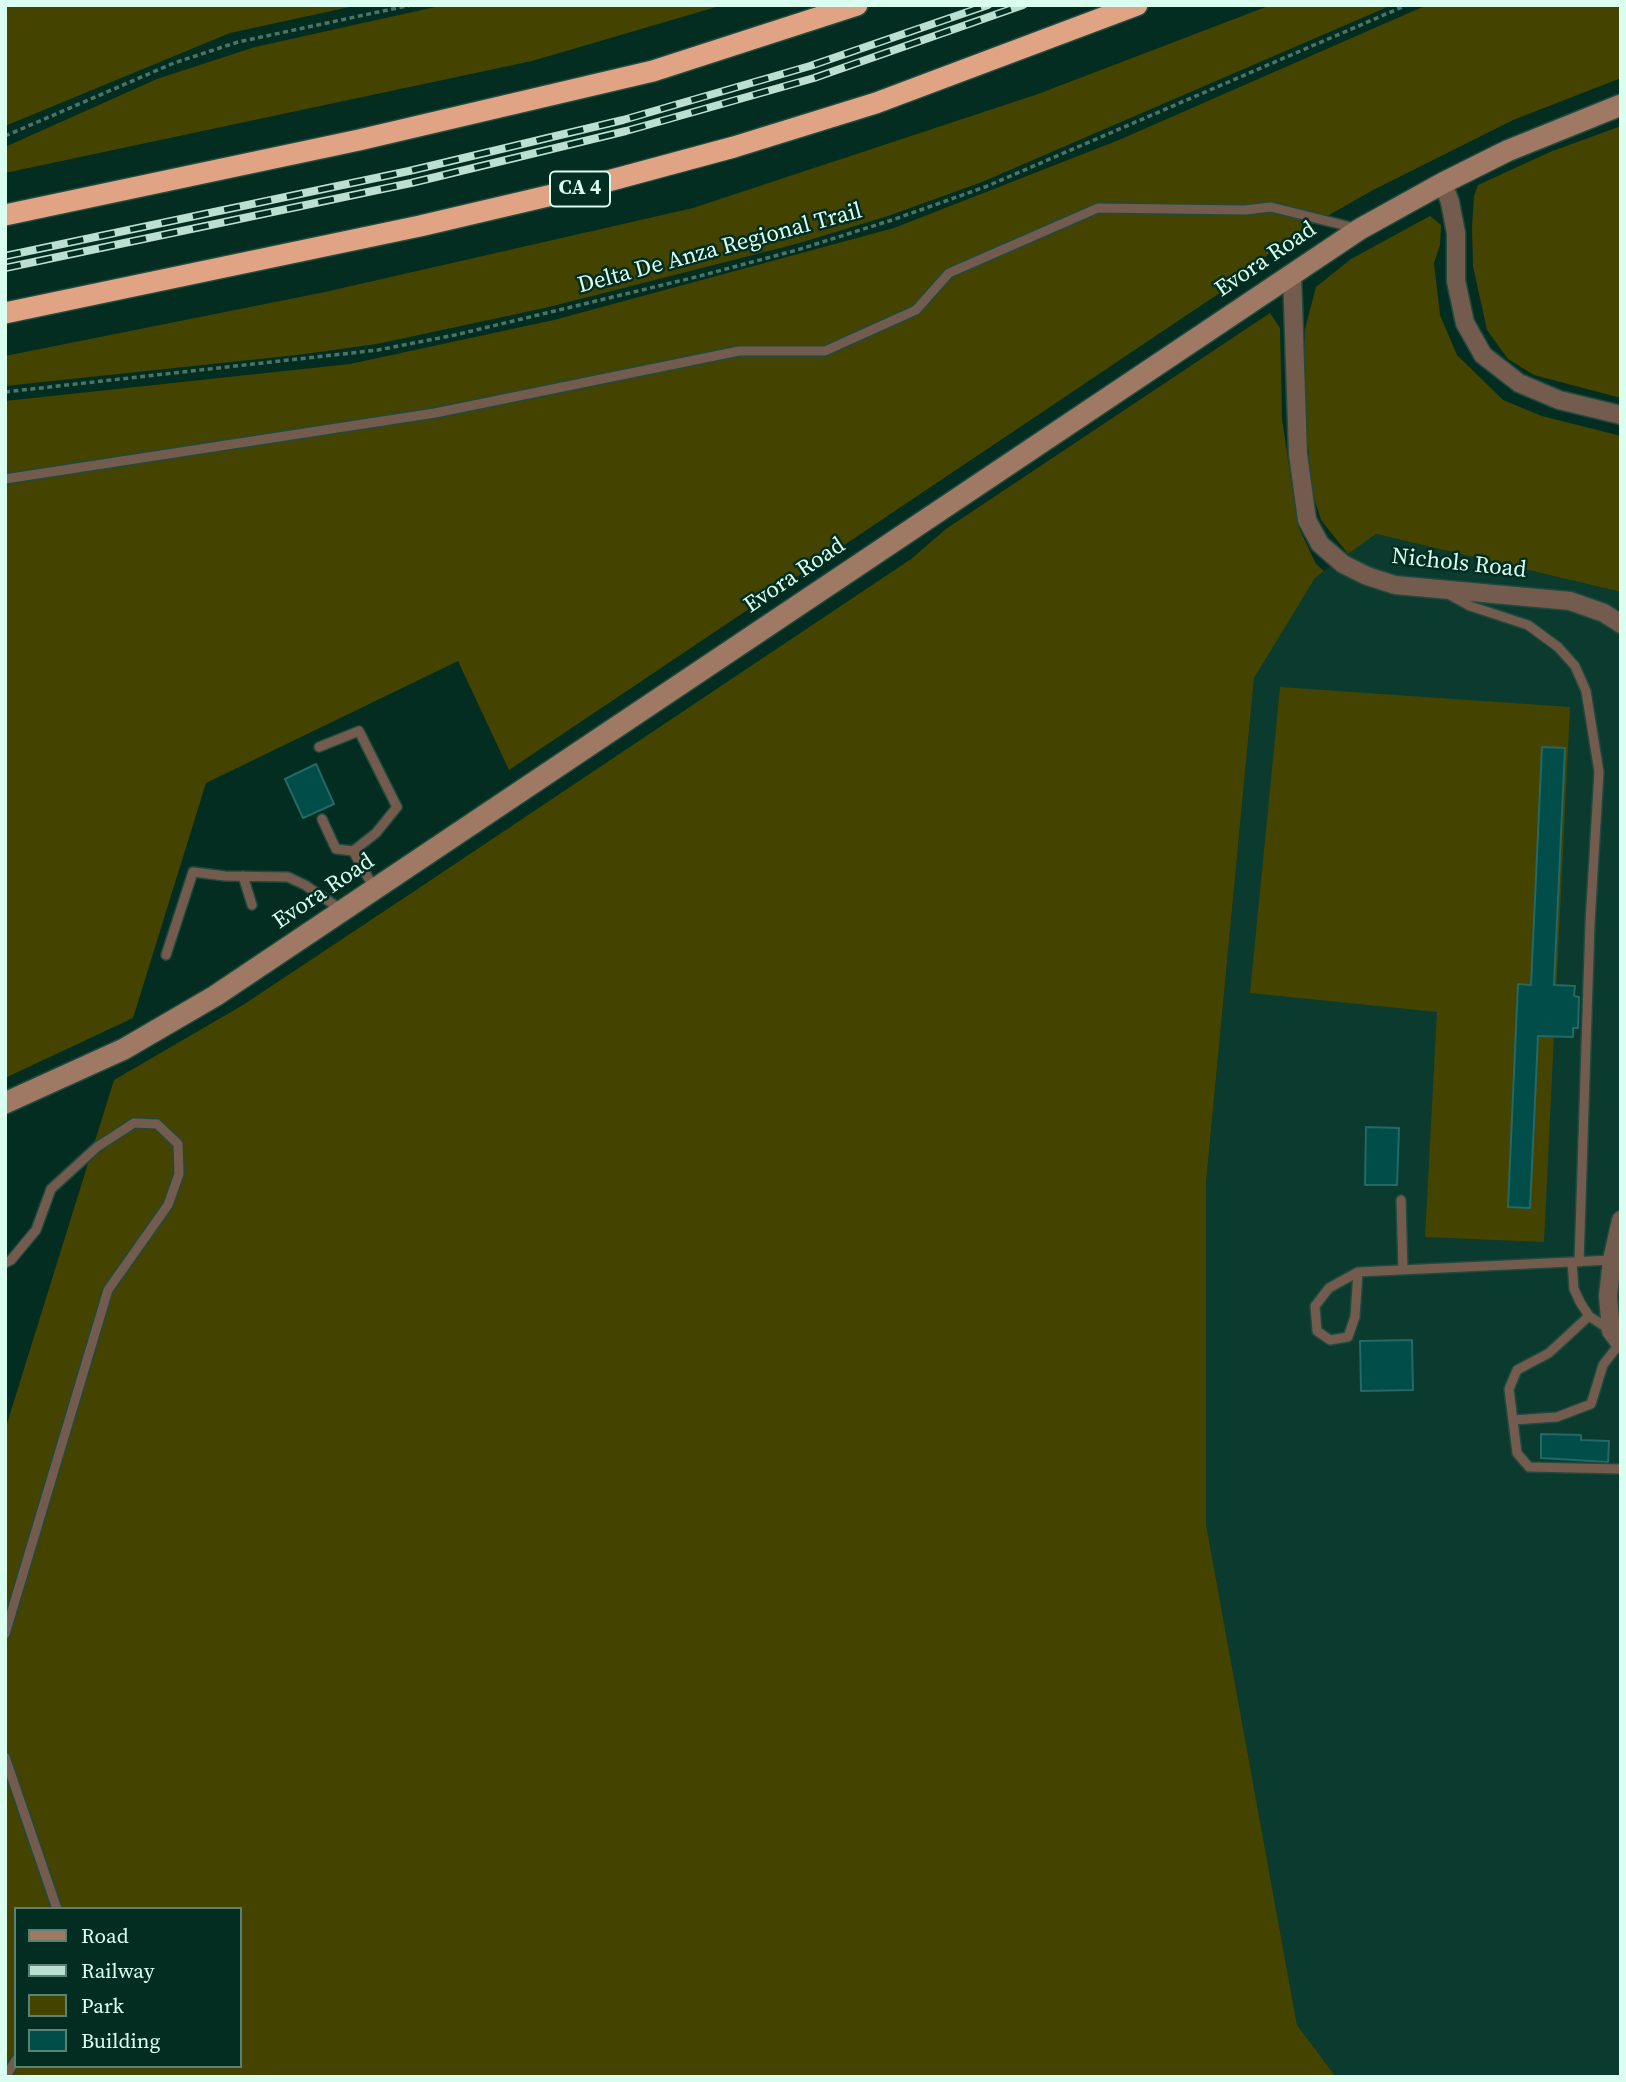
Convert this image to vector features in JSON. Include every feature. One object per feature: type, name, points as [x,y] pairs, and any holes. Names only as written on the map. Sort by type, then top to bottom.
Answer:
[{"type":"highway","points":[[5,215],[359,140],[653,71],[857,5]]},
{"type":"highway","name":"CA 4","points":[[5,313],[420,226],[582,188],[708,154],[876,103],[1137,5]]},
{"type":"street","name":"Evora Road","points":[[5,1103],[92,1065],[215,996],[1360,229],[1507,151],[1621,105]]},
{"type":"street","points":[[1443,183],[1450,202],[1455,233],[1456,281],[1465,323],[1483,355],[1519,383],[1559,400],[1621,415]]},
{"type":"street","name":"Nichols Road","points":[[1292,274],[1298,454],[1307,520],[1320,544],[1343,564],[1367,576],[1395,585],[1570,601],[1604,613],[1621,624]]},
{"type":"street","points":[[1617,1339],[1608,1296],[1621,1220]]},
{"type":"lane","points":[[5,479],[435,413],[739,351],[825,351],[916,310],[949,273],[1098,208],[1245,210],[1271,207],[1360,229]]},
{"type":"lane","points":[[1436,588],[1470,606],[1528,625],[1558,648],[1575,666],[1586,691],[1599,772],[1574,1289],[1589,1316],[1617,1339],[1602,1365],[1591,1404],[1557,1417],[1513,1420]]},
{"type":"lane","points":[[319,747],[359,731],[397,807],[376,833],[353,851],[336,849],[322,819]]},
{"type":"lane","points":[[353,851],[374,889]]},
{"type":"lane","points":[[166,955],[193,872],[288,877],[305,885],[343,911]]},
{"type":"lane","points":[[243,876],[252,905]]},
{"type":"lane","points":[[5,1263],[11,1260],[36,1230],[51,1189],[97,1147],[134,1123],[157,1124],[178,1144],[179,1174],[168,1205],[108,1290],[5,1634]]},
{"type":"lane","points":[[1401,1200],[1403,1270]]},
{"type":"lane","points":[[1357,1272],[1355,1317],[1348,1338],[1330,1340],[1317,1331],[1315,1306],[1329,1288],[1357,1272],[1612,1261]]},
{"type":"lane","points":[[1589,1316],[1549,1353],[1517,1370],[1509,1390],[1517,1453],[1529,1467],[1621,1469]]},
{"type":"lane","points":[[5,1757],[56,1907]]},
{"type":"path","points":[[5,136],[174,63],[238,43],[411,5]]},
{"type":"path","name":"Delta De Anza Regional Trail","points":[[5,392],[378,351],[602,300],[797,250],[985,187],[1407,5]]},
{"type":"shaded area","points":[[1376,534],[1621,592],[1621,2077],[1336,2077],[1297,2025],[1206,1524],[1206,1183],[1254,678],[1315,577]]},
{"type":"green space","points":[[5,5],[359,5],[230,33],[5,126]]},
{"type":"green space","points":[[444,5],[723,5],[532,61],[5,173],[5,147],[157,79],[255,47]]},
{"type":"green space","points":[[1271,5],[1392,5],[982,182],[888,216],[796,244],[549,307],[377,344],[5,386],[5,356],[325,292],[693,208],[1038,94]]},
{"type":"green space","points":[[1427,5],[1621,5],[1621,78],[1513,120],[1373,190],[1280,243],[1242,278],[509,770],[458,661],[206,783],[133,1018],[5,1078],[5,401],[350,364],[554,320],[894,228],[1119,140]]},
{"type":"green space","points":[[1621,126],[1621,398],[1534,375],[1508,359],[1487,330],[1473,266],[1472,228],[1474,196],[1478,185],[1550,152]]},
{"type":"green space","points":[[1430,216],[1441,225],[1440,245],[1434,263],[1440,315],[1457,355],[1503,400],[1542,416],[1621,436],[1621,592],[1376,534],[1348,554],[1321,520],[1311,488],[1305,401],[1305,329],[1316,287],[1351,259]]},
{"type":"green space","points":[[1270,313],[1280,328],[1282,419],[1298,526],[1316,564],[1324,571],[1315,578],[1254,678],[1206,1183],[1206,1524],[1297,2025],[1336,2077],[5,2077],[5,1430],[114,1080],[243,1005],[911,559],[946,529]]},
{"type":"green space","points":[[1280,687],[1570,707],[1544,1242],[1425,1237],[1437,1012],[1250,993]]},
{"type":"building","points":[[1542,747],[1565,748],[1554,985],[1575,986],[1574,996],[1579,997],[1578,1028],[1573,1028],[1573,1037],[1538,1036],[1530,1208],[1508,1207],[1518,984],[1531,985]]},
{"type":"building","points":[[316,764],[334,804],[303,818],[285,779]]},
{"type":"building","points":[[1366,1127],[1399,1128],[1397,1185],[1365,1185]]},
{"type":"building","points":[[1412,1340],[1413,1390],[1361,1391],[1360,1341]]},
{"type":"building","points":[[1541,1434],[1581,1435],[1581,1440],[1609,1441],[1608,1462],[1541,1458]]},
{"type":"railway","points":[[5,256],[409,171],[623,120],[810,66],[988,5]]},
{"type":"railway","points":[[5,268],[411,183],[626,131],[814,78],[1023,5]]}]
